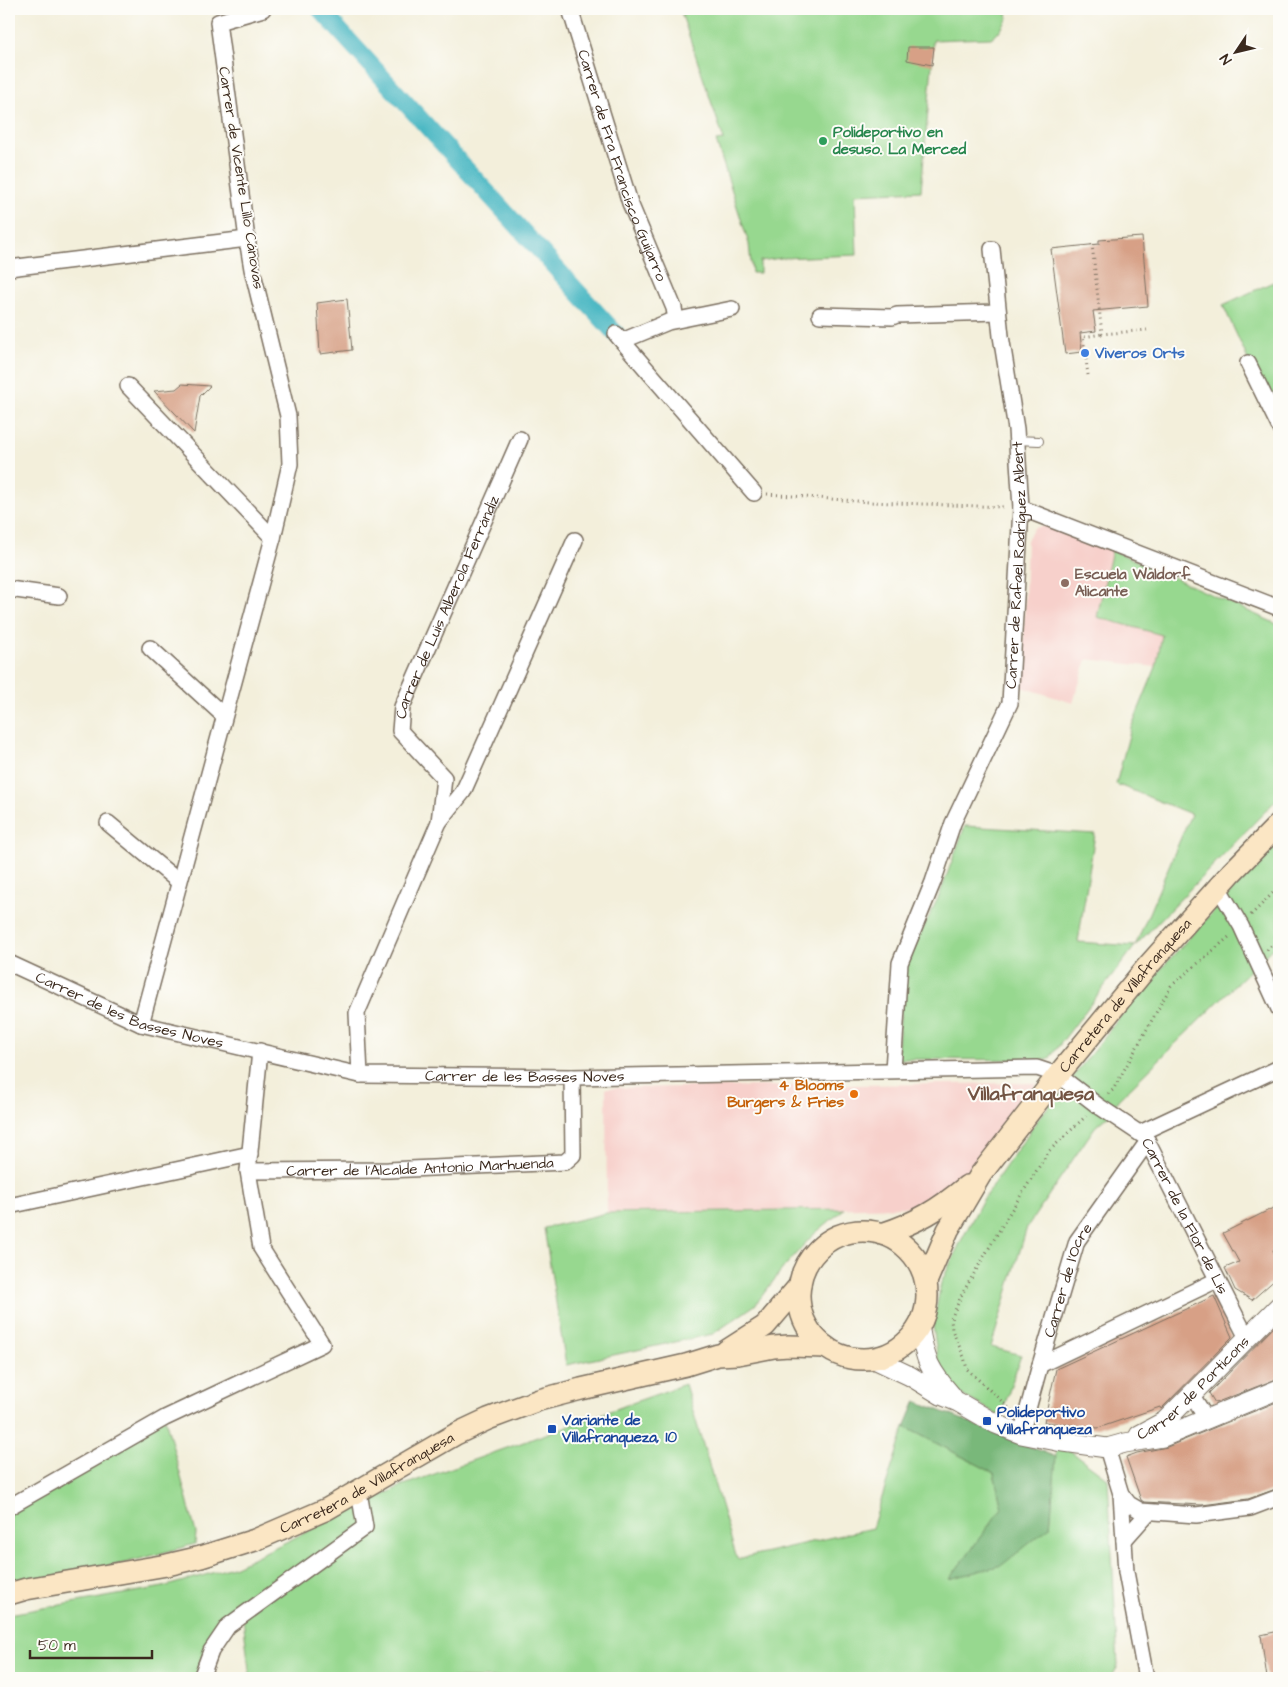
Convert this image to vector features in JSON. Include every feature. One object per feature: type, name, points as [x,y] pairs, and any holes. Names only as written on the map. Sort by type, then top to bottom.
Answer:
[{"type":"main road","name":"Carretera de Villafranquesa","points":[[926,1282],[948,1230],[981,1174],[1058,1075],[1136,980],[1218,887],[1279,824]]},
{"type":"main road","name":"Carretera de Villafranquesa","points":[[882,1234],[906,1226],[932,1213],[946,1204],[981,1174]]},
{"type":"main road","points":[[868,1231],[894,1239],[905,1247],[918,1263],[926,1282],[926,1305],[919,1326],[899,1348],[886,1355],[872,1358],[848,1357],[826,1347],[817,1340],[804,1320],[799,1297],[803,1272],[818,1249],[841,1235],[855,1232],[868,1231]]},
{"type":"main road","name":"Carretera de Villafranquesa","points":[[9,1594],[26,1589],[168,1565],[255,1540],[286,1528],[359,1492],[432,1447],[488,1419],[565,1392],[686,1365],[718,1355],[749,1338],[765,1326],[800,1285]]},
{"type":"main road","name":"Carretera de Villafranquesa","points":[[718,1355],[738,1354],[781,1346],[826,1347]]},
{"type":"street","name":"Carrer de Vicente Lillo Cánovas","points":[[141,1024],[223,715],[273,538],[290,464],[288,416],[252,269],[247,239],[218,22],[262,9]]},
{"type":"street","name":"Carrer de Fra Francisco Guijarro","points":[[570,9],[630,203],[674,308],[676,320]]},
{"type":"street","points":[[9,268],[247,239]]},
{"type":"street","name":"Carrer de Rafael Rodríguez Albert","points":[[893,1070],[900,963],[953,823],[1010,703],[1021,508],[1016,440],[998,312],[992,249]]},
{"type":"street","points":[[732,309],[676,320],[619,337],[754,493]]},
{"type":"street","points":[[820,315],[892,317],[897,315],[998,312]]},
{"type":"street","points":[[1248,363],[1279,426]]},
{"type":"street","points":[[128,386],[273,538]]},
{"type":"street","name":"Carrer de Luis Alberola Ferrándiz","points":[[439,822],[444,778],[400,731],[402,707],[520,439]]},
{"type":"street","points":[[1021,508],[1279,608]]},
{"type":"street","name":"Carrer de Luis Alberola Ferrándiz","points":[[360,1075],[357,1013],[439,822],[463,792],[575,540]]},
{"type":"street","points":[[9,590],[58,596]]},
{"type":"street","points":[[150,648],[223,715]]},
{"type":"street","points":[[108,823],[179,882]]},
{"type":"street","points":[[1218,887],[1241,926],[1279,1009]]},
{"type":"street","name":"Carrer de les Basses Noves","points":[[9,963],[141,1024],[360,1075],[572,1077],[1037,1068],[1058,1075]]},
{"type":"street","points":[[9,1507],[165,1418],[322,1344],[261,1248],[248,1171],[260,1051]]},
{"type":"street","name":"Carrer de l'Ocre","points":[[1021,1434],[1077,1241],[1144,1137],[1279,1068]]},
{"type":"street","name":"Carrer de la Flor de Lis","points":[[1058,1075],[1097,1105],[1144,1137],[1247,1338]]},
{"type":"street","name":"Carrer de l'Alcalde Antonio Marhuenda","points":[[248,1171],[388,1170],[565,1162],[573,1155],[572,1077]]},
{"type":"street","points":[[9,1206],[250,1154]]},
{"type":"street","points":[[1040,1365],[1217,1280]]},
{"type":"street","name":"Carrer de Porticons","points":[[1116,1446],[1165,1421],[1279,1306]]},
{"type":"street","points":[[919,1326],[924,1355],[928,1365],[958,1402]]},
{"type":"street","points":[[872,1358],[904,1373],[940,1395],[958,1402],[996,1424],[1021,1434],[1057,1441],[1116,1446],[1163,1437],[1279,1389]]},
{"type":"street","points":[[1190,1394],[1206,1418]]},
{"type":"street","points":[[1116,1446],[1126,1572],[1146,1678]]},
{"type":"street","points":[[201,1678],[212,1651],[228,1626],[275,1590],[365,1527],[359,1492]]},
{"type":"street","points":[[1121,1494],[1134,1508],[1148,1513],[1196,1515],[1250,1508],[1279,1496]]},
{"type":"street","points":[[1124,1540],[1148,1513]]},
{"type":"lane","points":[[1016,440],[1039,441]]},
{"type":"path","points":[[1092,244],[1102,334]]},
{"type":"path","points":[[1088,375],[1083,337],[1147,330]]},
{"type":"path","points":[[754,493],[869,502],[1021,508]]},
{"type":"path","points":[[995,1397],[966,1367],[964,1356],[952,1330],[951,1319],[962,1294],[1008,1214],[1049,1151],[1113,1090],[1171,986],[1241,926],[1279,887]]},
{"type":"path","points":[[1262,955],[1279,938]]},
{"type":"shaded area","name":"Escuela Waldorf Alicante","points":[[1049,525],[1112,550],[1162,635],[1156,667],[1087,659],[1073,703],[1022,687],[1027,540],[1034,528]]},
{"type":"shaded area","points":[[1037,1083],[964,1178],[912,1207],[607,1213],[606,1088]]},
{"type":"green space","name":"Polideportivo en desuso. La Merced","points":[[680,9],[1006,9],[1008,18],[1000,31],[991,38],[933,40],[921,191],[855,194],[857,255],[781,258],[760,261],[760,273],[752,273],[749,244],[716,141],[724,140]]},
{"type":"green space","points":[[1273,282],[1279,295],[1279,427],[1223,305]]},
{"type":"green space","points":[[1112,550],[1279,625],[1279,797],[1135,946],[1191,814],[1116,784],[1131,728],[1156,667],[1162,635],[1097,617]]},
{"type":"green space","points":[[965,826],[1095,834],[1078,942],[1135,946],[1048,1060],[897,1059],[904,967],[939,896]]},
{"type":"green space","points":[[1279,844],[1279,942],[1118,1100],[1110,1114],[1095,1127],[1027,1227],[991,1347],[1021,1355],[1001,1416],[958,1393],[938,1360],[933,1326],[941,1283],[960,1243],[982,1201],[1039,1118],[1138,994],[1250,871]]},
{"type":"green space","points":[[844,1209],[813,1235],[784,1267],[755,1305],[713,1334],[566,1365],[544,1228],[607,1213]]},
{"type":"green space","points":[[685,1384],[737,1559],[872,1528],[905,1427],[994,1473],[1002,1508],[950,1578],[1050,1527],[1057,1441],[1108,1479],[1118,1666],[1111,1678],[250,1678],[242,1609],[229,1617],[211,1637],[195,1678],[9,1678],[9,1614],[163,1587],[236,1566],[404,1485]]},
{"type":"green space","points":[[916,1401],[1056,1457],[1050,1527],[1002,1565],[949,1579],[1002,1508],[994,1473],[905,1427]]},
{"type":"green space","points":[[165,1418],[196,1533],[195,1544],[125,1563],[9,1585],[9,1514]]},
{"type":"building","points":[[908,47],[934,47],[932,65],[907,60]]},
{"type":"building","points":[[1142,237],[1148,306],[1093,311],[1096,331],[1080,333],[1082,352],[1065,354],[1051,249],[1099,244],[1099,240]]},
{"type":"building","points":[[347,299],[352,350],[320,354],[317,303]]},
{"type":"building","points":[[182,384],[210,386],[200,396],[194,433],[154,391],[176,389]]},
{"type":"building","points":[[1279,1205],[1279,1248],[1273,1250],[1279,1262],[1279,1276],[1252,1300],[1235,1290],[1225,1268],[1239,1262],[1223,1233]]},
{"type":"building","points":[[1214,1296],[1232,1337],[1161,1409],[1160,1407],[1098,1428],[1044,1422],[1056,1369]]},
{"type":"building","points":[[1279,1322],[1279,1378],[1215,1403],[1209,1393]]},
{"type":"building","points":[[1279,1401],[1279,1488],[1248,1499],[1202,1505],[1144,1502],[1141,1500],[1126,1457],[1167,1447]]},
{"type":"building","points":[[1279,1631],[1279,1678],[1267,1678],[1261,1635]]},
{"type":"waterway","points":[[320,9],[616,334]]},
{"type":"place","name":"Polideportivo en desuso. La Merced","points":[[823,141]]},
{"type":"place","name":"Viveros Orts","points":[[1085,353]]},
{"type":"place","name":"Escuela Waldorf Alicante","points":[[1065,583]]},
{"type":"place","name":"4 Blooms Burgers & Fries","points":[[854,1094]]},
{"type":"place","name":"Polideportivo Villafranqueza","points":[[987,1421]]},
{"type":"place","name":"Variante de Villafranqueza, 10","points":[[552,1429]]},
{"type":"district","name":"Villafranquesa","points":[[1031,1094]]}]
